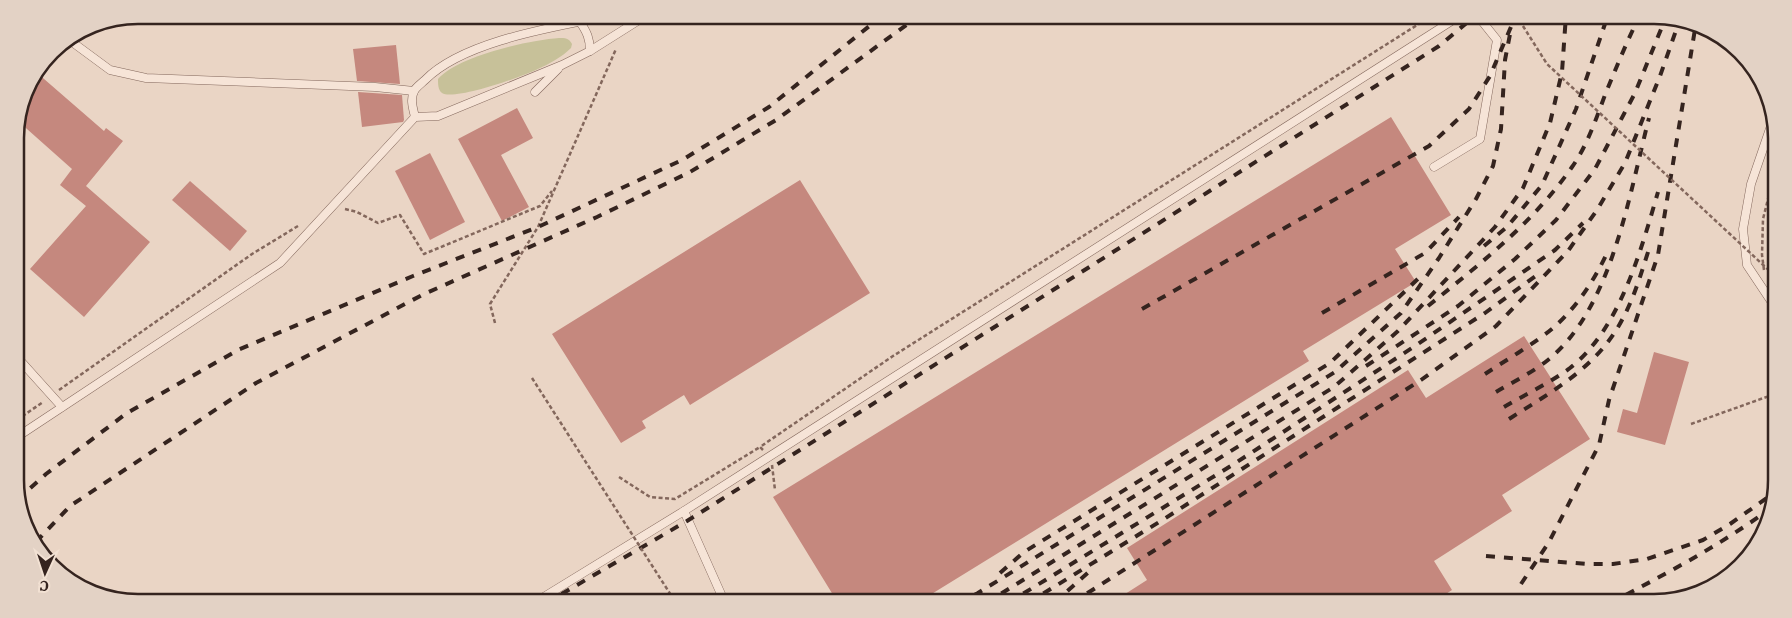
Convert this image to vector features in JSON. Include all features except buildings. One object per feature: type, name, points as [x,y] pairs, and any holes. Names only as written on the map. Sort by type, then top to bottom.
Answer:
[{"type":"lane","points":[[415,117],[411,104],[414,91],[434,70],[471,51],[571,24]]},
{"type":"lane","points":[[582,24],[587,31],[590,50]]},
{"type":"lane","points":[[24,433],[280,263],[415,117],[438,116],[562,65],[632,24]]},
{"type":"lane","points":[[549,594],[768,458],[1447,24]]},
{"type":"lane","points":[[1434,167],[1480,139],[1497,40],[1484,24]]},
{"type":"lane","points":[[74,43],[110,70],[146,78],[375,87],[414,91]]},
{"type":"lane","points":[[535,92],[562,65]]},
{"type":"lane","points":[[1768,134],[1751,184],[1743,229],[1747,265],[1768,295]]},
{"type":"lane","points":[[24,365],[62,407]]},
{"type":"lane","points":[[684,511],[721,594]]},
{"type":"path","points":[[619,477],[650,497],[675,499],[760,447],[893,356],[1419,24]]},
{"type":"path","points":[[1522,24],[1547,64],[1768,269]]},
{"type":"path","points":[[495,323],[490,304],[538,227],[552,191],[616,49]]},
{"type":"path","points":[[332,206],[357,212],[378,223],[400,215],[424,254],[540,206],[552,191]]},
{"type":"path","points":[[1764,273],[1762,255],[1763,220],[1768,200]]},
{"type":"path","points":[[24,415],[252,254],[300,225]]},
{"type":"path","points":[[532,378],[670,594]]},
{"type":"path","points":[[1691,424],[1768,397]]},
{"type":"path","points":[[760,447],[773,467],[775,490]]},
{"type":"shaded area","points":[[565,38],[570,41],[572,44],[571,48],[542,67],[505,82],[474,91],[449,95],[442,93],[440,90],[438,79],[461,63],[477,56],[530,42]]},
{"type":"railway","points":[[25,493],[46,474],[127,413],[238,350],[413,276],[538,227],[682,160],[769,107],[872,24]]},
{"type":"railway","points":[[40,538],[70,506],[256,383],[422,295],[597,217],[690,172],[776,120],[908,24]]},
{"type":"railway","points":[[561,594],[687,521],[1439,46],[1465,24]]},
{"type":"railway","points":[[1142,309],[1429,146],[1469,109],[1490,76],[1512,24]]},
{"type":"railway","points":[[1000,594],[1334,387],[1398,331],[1495,227],[1523,188],[1550,123],[1562,72],[1565,24]]},
{"type":"railway","points":[[1484,246],[1507,227],[1542,185],[1576,109],[1605,24]]},
{"type":"railway","points":[[1428,306],[1486,258],[1523,224],[1541,206],[1572,167],[1587,141],[1617,65],[1636,24]]},
{"type":"railway","points":[[1366,366],[1458,306],[1515,259],[1556,220],[1595,169],[1635,93],[1663,25]]},
{"type":"railway","points":[[1086,594],[1421,380],[1496,326],[1568,251],[1597,210],[1625,163],[1660,76],[1677,27]]},
{"type":"railway","points":[[976,594],[1335,372],[1401,313],[1439,258],[1476,199],[1493,166],[1501,129],[1505,60],[1511,29]]},
{"type":"railway","points":[[1521,584],[1549,542],[1599,445],[1609,400],[1658,255],[1695,31]]},
{"type":"railway","points":[[1496,392],[1548,360],[1570,338],[1588,311],[1603,281],[1615,248],[1649,118]]},
{"type":"railway","points":[[1504,407],[1546,384],[1570,368],[1587,352],[1602,332],[1615,310],[1636,263],[1658,192]]},
{"type":"railway","points":[[1322,313],[1425,253],[1459,217]]},
{"type":"railway","points":[[1023,594],[1234,464],[1415,346],[1555,250],[1583,223]]},
{"type":"railway","points":[[1509,419],[1574,376],[1601,350],[1613,335],[1627,310],[1650,246]]},
{"type":"railway","points":[[1485,374],[1553,328],[1584,294],[1607,253]]},
{"type":"railway","points":[[1043,594],[1164,519],[1485,313],[1541,272]]},
{"type":"railway","points":[[1000,573],[1024,552],[1330,363],[1423,274]]},
{"type":"railway","points":[[1486,556],[1587,564],[1613,564],[1647,559],[1703,540],[1766,498]]},
{"type":"railway","points":[[1627,594],[1712,547],[1763,514]]},
{"type":"railway","points":[[1064,594],[1091,570]]}]
